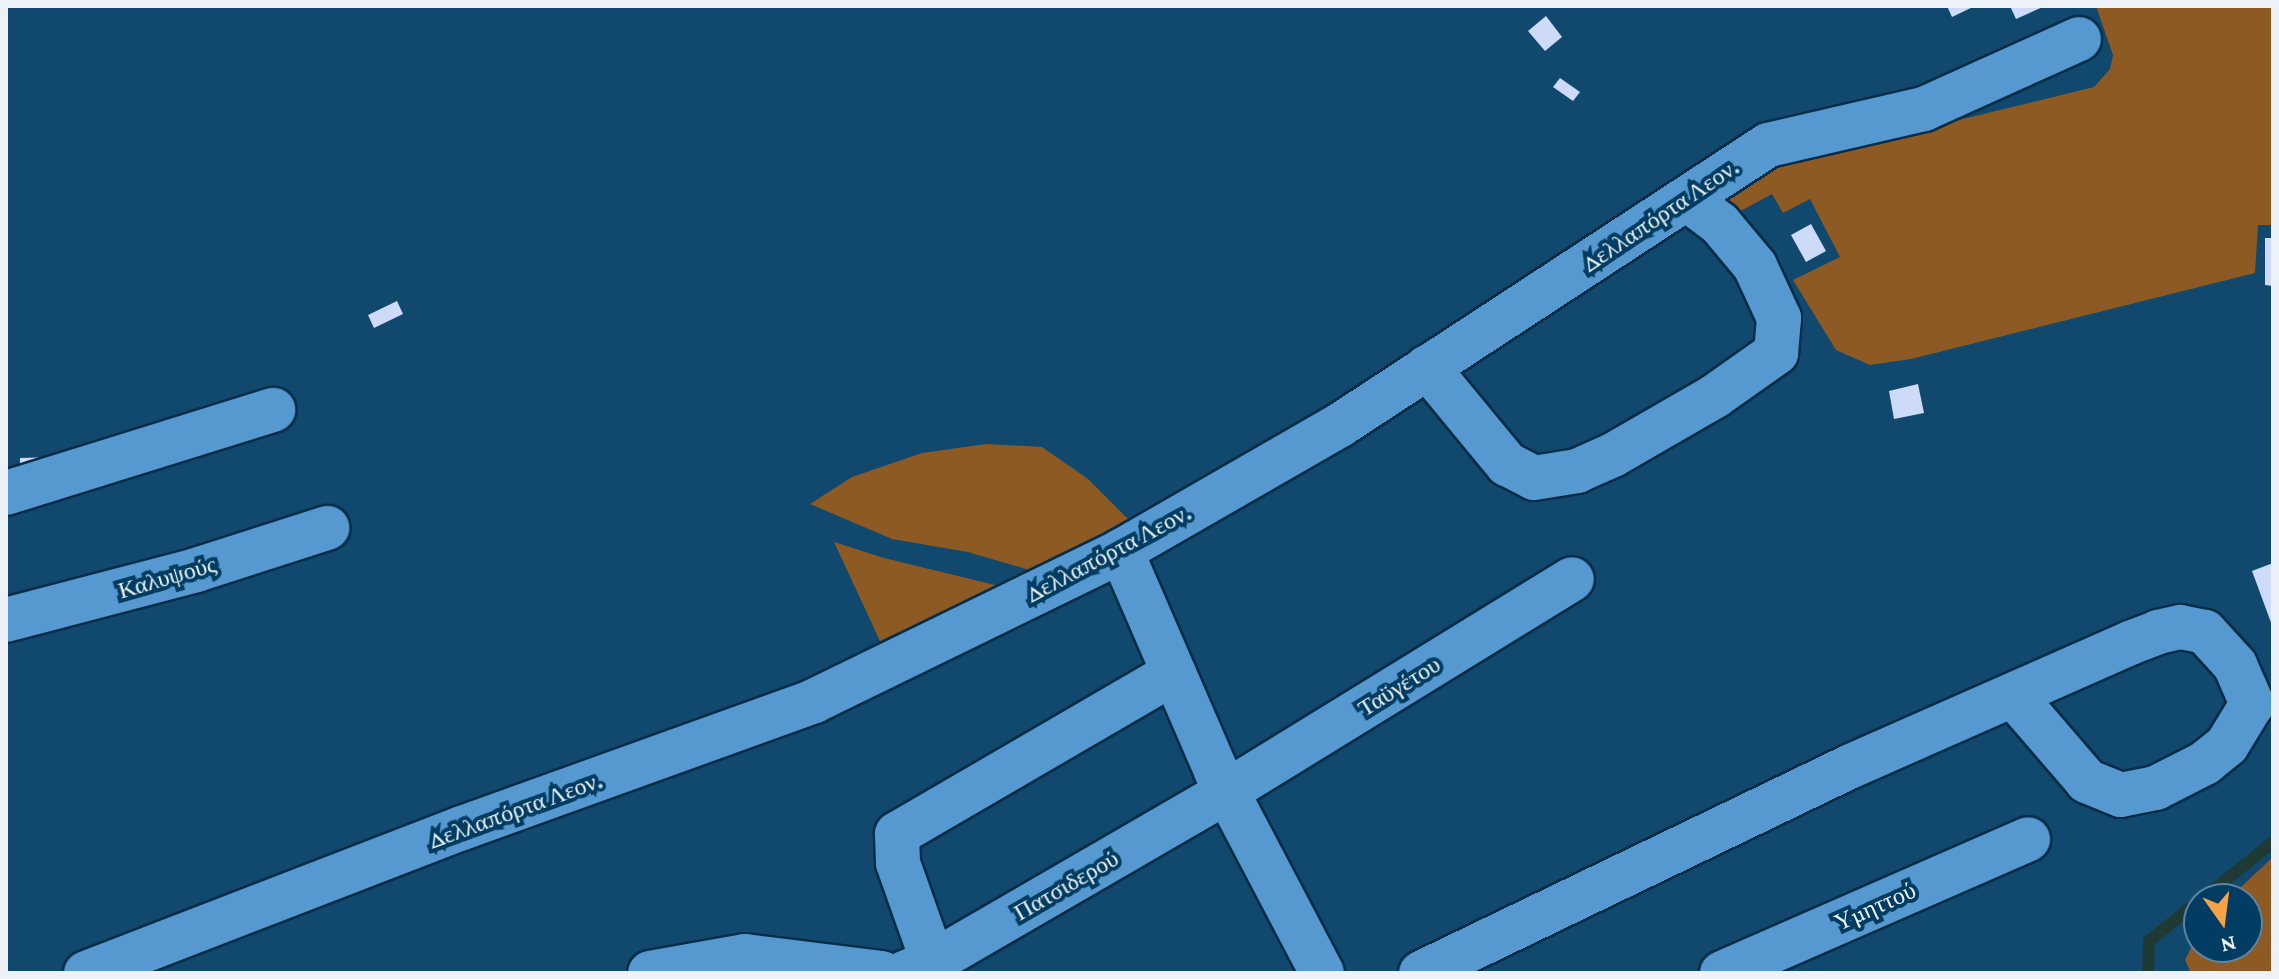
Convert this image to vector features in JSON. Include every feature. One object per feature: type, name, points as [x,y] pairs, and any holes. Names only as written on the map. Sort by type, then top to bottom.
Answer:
[{"type":"street","name":"Δελλαπόρτα Λεον.","points":[[86,973],[462,828],[814,701],[1121,551],[1340,425],[1768,145],[1924,109],[2079,39]]},
{"type":"street","points":[[1427,367],[1507,464],[1534,478],[1577,471],[1613,455],[1715,396],[1776,353],[1779,318],[1755,266],[1720,224],[1688,200]]},
{"type":"street","points":[[6,493],[273,410]]},
{"type":"street","name":"Καλυψούς","points":[[6,620],[196,570],[327,528]]},
{"type":"street","points":[[1121,551],[1226,792],[1322,973]]},
{"type":"street","name":"Ταϋγέτου","points":[[1226,792],[1572,579]]},
{"type":"street","points":[[1421,973],[1849,767],[2130,643],[2180,627],[2205,632],[2218,643],[2242,677],[2252,704],[2227,745],[2205,763],[2156,788],[2121,795],[2087,781],[2013,695]]},
{"type":"street","points":[[919,967],[896,855],[897,834],[1174,673]]},
{"type":"street","name":"Πατσιδερού","points":[[919,967],[1226,792]]},
{"type":"street","name":"Υμηττού","points":[[1722,973],[2028,839]]},
{"type":"street","points":[[650,973],[745,956],[882,973]]},
{"type":"shaded area","points":[[2096,6],[2273,6],[2273,225],[2258,225],[2255,273],[1911,359],[1870,365],[1836,350],[1793,280],[1840,257],[1810,199],[1783,213],[1772,194],[1737,213],[1721,194],[1758,169],[2094,87],[2110,69],[2113,55]]},
{"type":"shaded area","points":[[986,444],[1042,447],[1088,479],[1130,521],[1036,572],[968,552],[892,539],[810,504],[852,477],[922,453]]},
{"type":"shaded area","points":[[834,542],[884,558],[999,586],[880,641]]},
{"type":"shaded area","points":[[2273,857],[2273,973],[2191,973],[2186,963],[2263,963],[2263,883],[2245,883]]},
{"type":"building","points":[[1947,6],[1975,6],[1952,17]]},
{"type":"building","points":[[2010,6],[2045,6],[2016,19]]},
{"type":"building","points":[[1546,16],[1562,37],[1545,51],[1528,31]]},
{"type":"building","points":[[1560,78],[1580,92],[1573,101],[1553,87]]},
{"type":"building","points":[[1811,224],[1826,251],[1806,262],[1791,235]]},
{"type":"building","points":[[2265,238],[2273,238],[2273,286],[2265,285]]},
{"type":"building","points":[[397,301],[403,314],[374,328],[368,315]]},
{"type":"building","points":[[1918,384],[1924,413],[1894,419],[1889,391]]},
{"type":"building","points":[[56,457],[20,474],[20,458]]},
{"type":"building","points":[[2273,563],[2273,628],[2252,571]]},
{"type":"waterway","points":[[2222,883],[2273,842]]},
{"type":"waterway","points":[[2148,973],[2149,941],[2183,914]]}]
